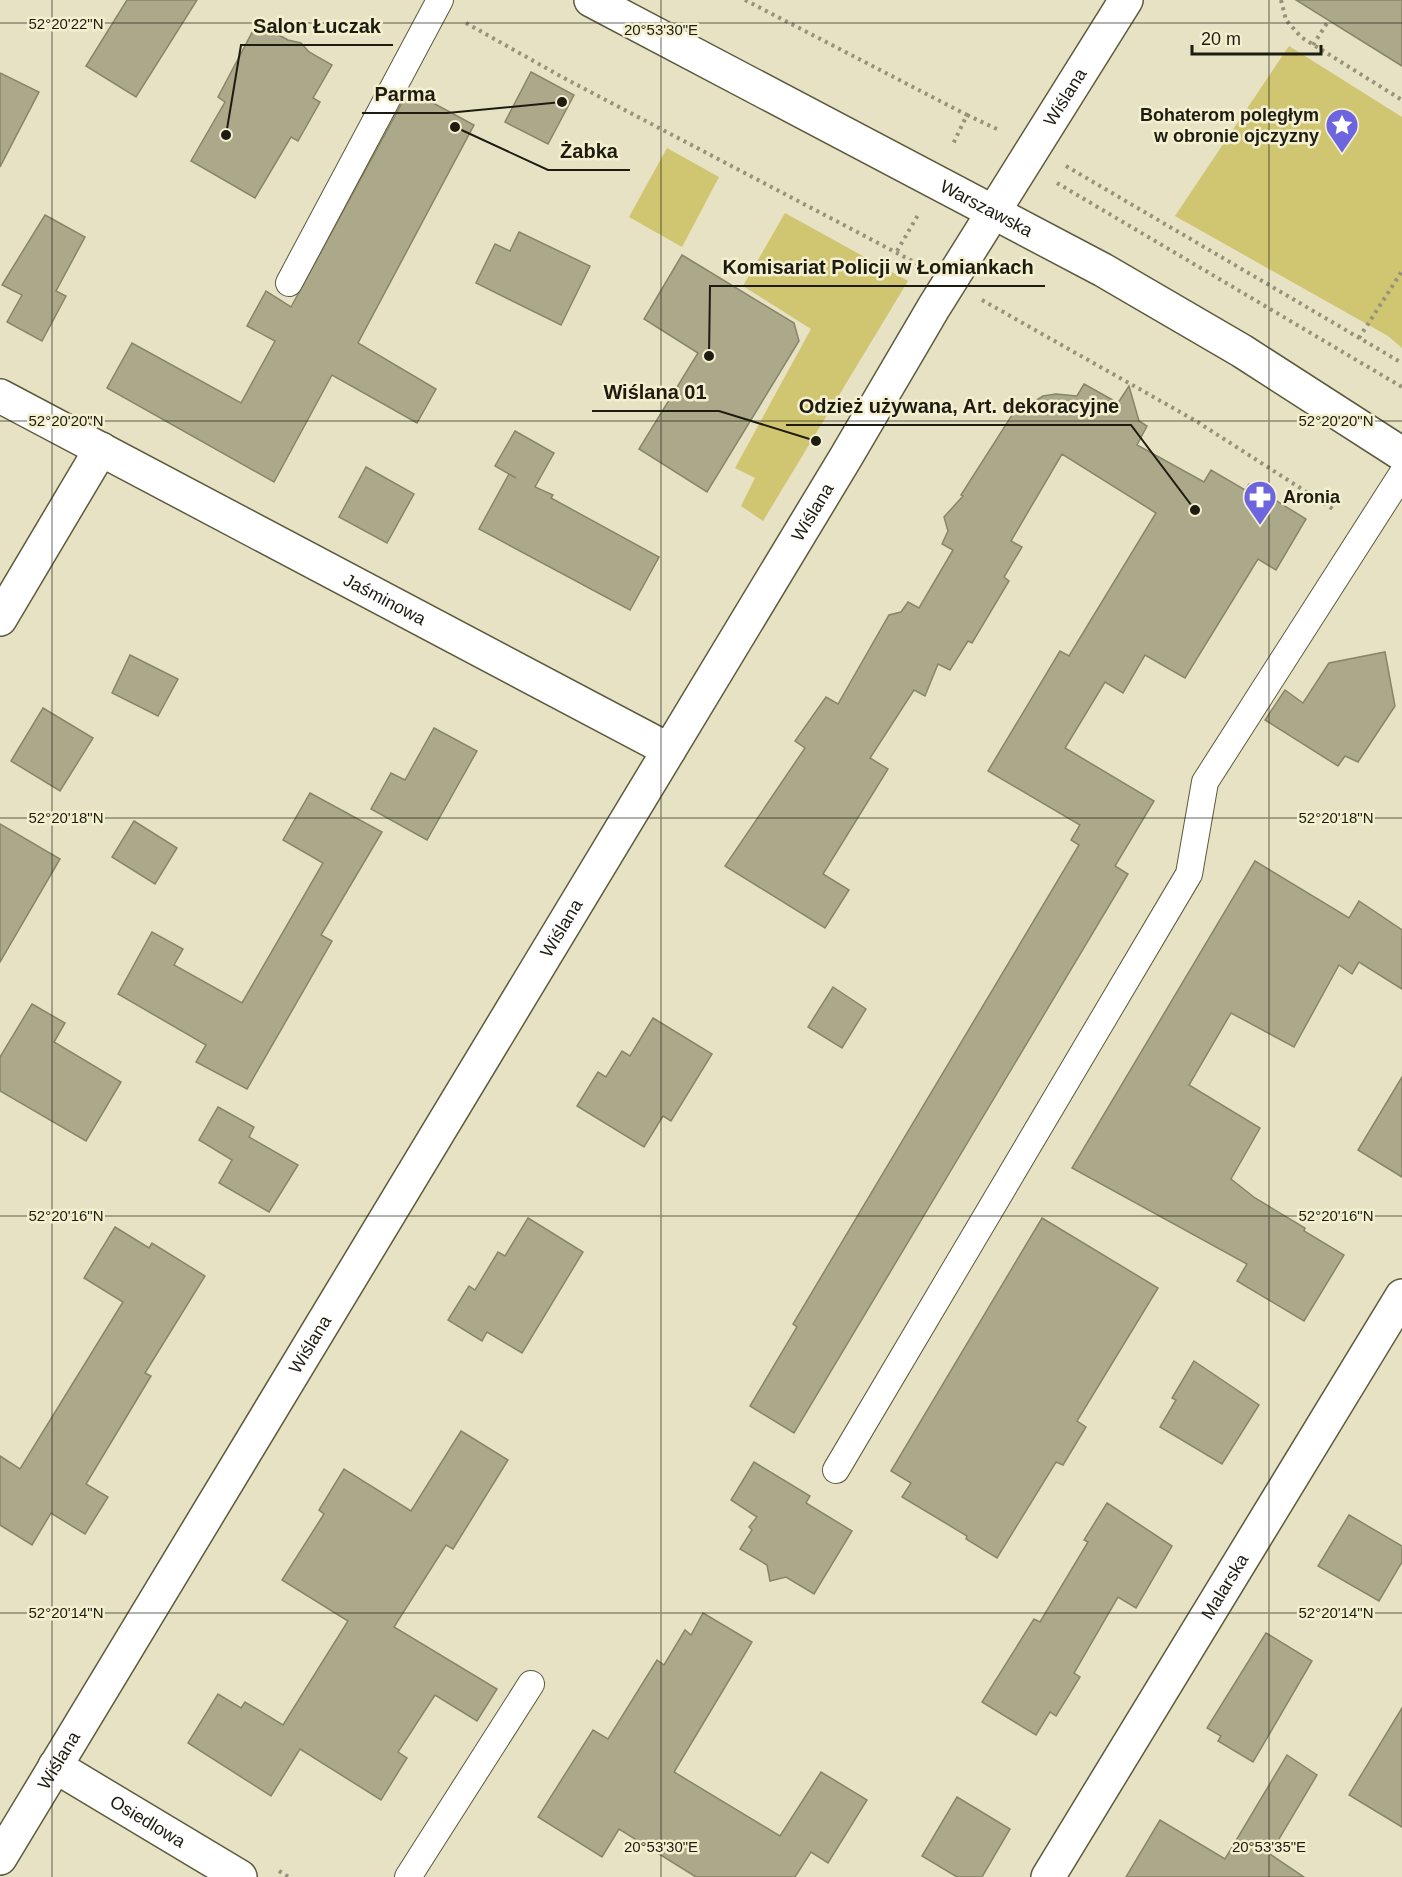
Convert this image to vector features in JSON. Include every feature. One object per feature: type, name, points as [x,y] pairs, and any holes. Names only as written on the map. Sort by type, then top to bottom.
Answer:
[{"type":"street","name":"Warszawska","points":[[591,0],[1103,270],[1242,351],[1402,454]]},
{"type":"street","name":"Wiślana","points":[[0,1858],[934,307],[994,213],[1042,161],[1126,0]]},
{"type":"street","name":"Jaśminowa","points":[[0,396],[669,750]]},
{"type":"street","points":[[0,619],[100,449]]},
{"type":"street","name":"Malarska","points":[[1048,1877],[1402,1296]]},
{"type":"street","name":"Osiedlowa","points":[[55,1766],[240,1877]]},
{"type":"lane","points":[[288,283],[439,3]]},
{"type":"lane","points":[[836,1470],[1189,874],[1205,782],[1402,474]]},
{"type":"lane","points":[[408,1877],[531,1684]]},
{"type":"path","points":[[745,0],[1003,132]]},
{"type":"path","points":[[1281,0],[1286,20],[1301,37],[1402,99]]},
{"type":"path","points":[[439,3],[562,77],[897,251],[925,268]]},
{"type":"path","points":[[1313,45],[1329,20]]},
{"type":"path","points":[[953,144],[967,114]]},
{"type":"path","points":[[1042,161],[1402,363]]},
{"type":"path","points":[[1042,161],[1057,183],[1402,387]]},
{"type":"path","points":[[897,251],[920,212]]},
{"type":"path","points":[[1359,338],[1402,271]]},
{"type":"path","points":[[973,296],[1196,422],[1366,530]]},
{"type":"shaded area","points":[[1289,46],[1402,117],[1402,348],[1388,336],[1175,216]]},
{"type":"shaded area","points":[[667,148],[719,177],[682,247],[629,217]]},
{"type":"shaded area","points":[[785,213],[908,281],[763,521],[741,506],[755,478],[735,468],[811,329],[743,286]]},
{"type":"building","points":[[127,0],[197,0],[136,97],[86,66]]},
{"type":"building","points":[[1296,0],[1402,0],[1402,66]]},
{"type":"building","points":[[257,23],[288,40],[301,43],[309,52],[332,65],[313,98],[320,102],[298,141],[291,137],[255,198],[191,161],[225,102],[218,97]]},
{"type":"building","points":[[531,72],[574,95],[548,144],[505,122]]},
{"type":"building","points":[[0,73],[39,92],[0,167]]},
{"type":"building","points":[[409,90],[474,125],[358,343],[436,389],[417,423],[332,375],[274,482],[107,388],[132,343],[241,403],[275,341],[247,326],[266,291],[291,307]]},
{"type":"building","points":[[45,215],[85,237],[56,291],[66,296],[42,341],[7,322],[22,295],[2,285]]},
{"type":"building","points":[[519,232],[590,266],[561,325],[476,283],[495,244],[510,251]]},
{"type":"building","points":[[682,255],[794,323],[799,341],[707,492],[639,449],[698,353],[644,319]]},
{"type":"building","points":[[1084,384],[1118,403],[1129,386],[1139,421],[1147,426],[1137,445],[1204,482],[1211,470],[1245,490],[1249,484],[1306,519],[1276,570],[1258,559],[1185,678],[1145,655],[1123,693],[1105,682],[1065,748],[1154,801],[1115,866],[1128,874],[794,1433],[750,1406],[797,1327],[793,1324],[1079,845],[1071,840],[1080,825],[988,771],[1060,651],[1069,656],[1156,513],[1062,454],[1011,541],[1022,547],[1004,577],[1009,581],[972,643],[968,641],[950,670],[938,664],[925,696],[914,690],[870,758],[888,769],[823,874],[849,890],[825,928],[725,866],[805,748],[795,741],[826,697],[838,704],[889,615],[901,612],[908,602],[919,608],[953,550],[942,544],[948,531],[944,517],[963,496],[961,495],[1012,415],[1043,396],[1056,394],[1077,396]]},
{"type":"building","points":[[515,431],[554,453],[535,487],[553,495],[551,498],[659,557],[630,610],[479,529],[509,474],[495,466]]},
{"type":"building","points":[[366,467],[414,494],[387,543],[339,517]]},
{"type":"building","points":[[1385,652],[1395,706],[1358,762],[1345,756],[1338,766],[1265,720],[1285,690],[1303,703],[1329,663]]},
{"type":"building","points":[[130,655],[178,679],[158,716],[112,693]]},
{"type":"building","points":[[43,708],[93,738],[60,791],[11,761]]},
{"type":"building","points":[[434,728],[477,751],[427,840],[371,809],[391,773],[405,780]]},
{"type":"building","points":[[310,793],[382,832],[321,935],[332,941],[247,1089],[196,1062],[206,1045],[118,994],[152,932],[183,949],[174,965],[242,1003],[323,863],[283,840]]},
{"type":"building","points":[[134,821],[177,848],[155,884],[112,857]]},
{"type":"building","points":[[0,824],[60,859],[0,962]]},
{"type":"building","points":[[1255,861],[1349,918],[1359,901],[1402,930],[1402,989],[1359,962],[1352,974],[1339,965],[1294,1047],[1231,1013],[1189,1085],[1260,1128],[1231,1179],[1255,1198],[1305,1228],[1304,1231],[1344,1255],[1304,1321],[1237,1281],[1247,1264],[1072,1168]]},
{"type":"building","points":[[833,987],[866,1009],[842,1048],[808,1027]]},
{"type":"building","points":[[32,1004],[65,1023],[54,1042],[121,1082],[86,1141],[0,1091],[0,1057]]},
{"type":"building","points":[[653,1018],[712,1054],[671,1121],[663,1116],[644,1147],[577,1106],[598,1072],[606,1077],[622,1051],[630,1056]]},
{"type":"building","points":[[1402,1077],[1402,1177],[1358,1150]]},
{"type":"building","points":[[218,1107],[254,1127],[249,1137],[298,1165],[269,1212],[219,1183],[232,1160],[199,1140]]},
{"type":"building","points":[[528,1218],[583,1252],[522,1353],[487,1332],[482,1341],[448,1320],[469,1286],[475,1290],[498,1252],[505,1256]]},
{"type":"building","points":[[1042,1218],[1158,1288],[1077,1421],[1086,1427],[1063,1465],[1056,1462],[997,1558],[966,1539],[967,1536],[902,1497],[911,1483],[891,1471]]},
{"type":"building","points":[[115,1227],[149,1248],[152,1243],[205,1276],[145,1373],[151,1376],[86,1484],[108,1497],[85,1534],[51,1513],[32,1545],[0,1525],[0,1456],[20,1469],[123,1302],[84,1278]]},
{"type":"building","points":[[1194,1361],[1259,1405],[1222,1464],[1160,1427],[1176,1400],[1172,1398]]},
{"type":"building","points":[[461,1431],[508,1460],[453,1549],[446,1545],[394,1627],[497,1689],[477,1721],[435,1695],[398,1752],[407,1758],[381,1800],[300,1749],[271,1796],[188,1743],[218,1694],[241,1708],[245,1702],[283,1725],[348,1621],[282,1580],[324,1514],[319,1510],[344,1469],[411,1511]]},
{"type":"building","points":[[754,1462],[810,1496],[806,1503],[852,1531],[814,1594],[786,1577],[770,1581],[767,1565],[740,1549],[752,1530],[749,1527],[757,1517],[731,1500]]},
{"type":"building","points":[[1107,1503],[1172,1546],[1136,1608],[1118,1597],[1074,1673],[1080,1677],[1056,1716],[1050,1712],[1036,1735],[982,1702],[1034,1619],[1040,1622],[1088,1542],[1084,1540]]},
{"type":"building","points":[[1349,1515],[1402,1546],[1402,1562],[1379,1601],[1318,1566]]},
{"type":"building","points":[[703,1613],[752,1642],[674,1772],[780,1836],[821,1772],[867,1800],[828,1863],[811,1852],[795,1877],[696,1877],[619,1829],[602,1857],[538,1817],[593,1730],[608,1739],[657,1660],[664,1665],[685,1630],[691,1635]]},
{"type":"building","points":[[1266,1633],[1312,1661],[1253,1762],[1218,1741],[1221,1736],[1207,1728]]},
{"type":"building","points":[[1402,1708],[1402,1827],[1349,1795]]},
{"type":"building","points":[[1287,1755],[1317,1775],[1270,1854],[1304,1877],[1126,1877],[1160,1820],[1225,1859]]},
{"type":"building","points":[[957,1797],[1010,1829],[982,1877],[957,1877],[922,1856]]},
{"type":"place","name":"Parma","points":[[562,102]]},
{"type":"place","name":"Żabka","points":[[455,127]]},
{"type":"place","name":"Salon Łuczak","points":[[226,135]]},
{"type":"place","name":"Bohaterom poległym w obronie ojczyzny","points":[[1342,154]]},
{"type":"place","name":"Komisariat Policji w Łomiankach","points":[[709,356]]},
{"type":"place","name":"Wiślana 01","points":[[816,441]]},
{"type":"place","name":"Odzież używana, Art. dekoracyjne","points":[[1195,510]]},
{"type":"place","name":"Aronia","points":[[1260,526]]}]
